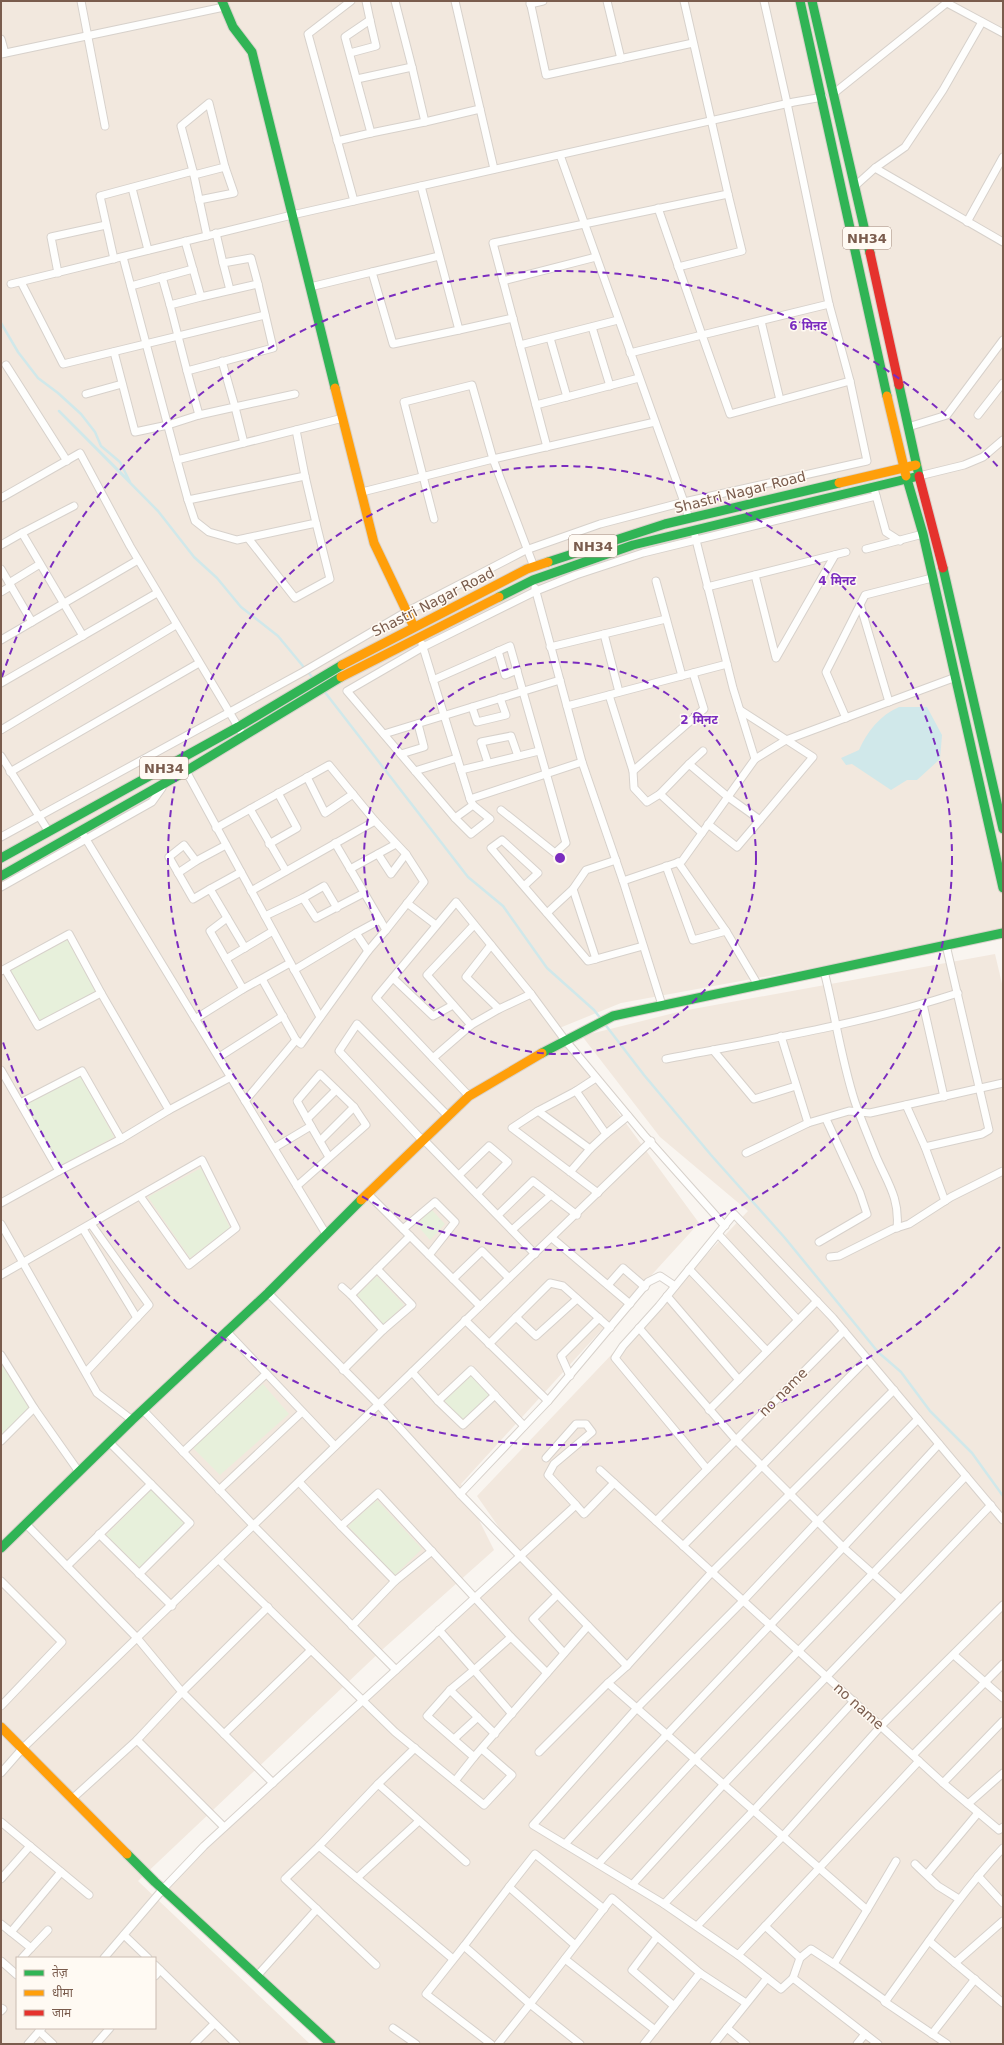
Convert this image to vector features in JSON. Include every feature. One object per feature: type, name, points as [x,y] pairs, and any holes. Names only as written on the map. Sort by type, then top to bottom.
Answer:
[{"type":"main road","name":"NH34","points":[[800,1],[879,361],[907,479]]},
{"type":"main road","name":"NH34","points":[[812,1],[868,242],[916,465],[937,540],[1003,829]]},
{"type":"main road","points":[[223,4],[233,27],[252,52],[374,543],[419,637]]},
{"type":"main road","points":[[854,245],[868,242]]},
{"type":"main road","points":[[866,302],[880,298]]},
{"type":"main road","points":[[879,361],[893,358]]},
{"type":"main road","name":"Shastri Nagar Road","points":[[1,858],[238,727],[278,701],[335,668],[534,567],[623,536],[870,474],[916,465]]},
{"type":"main road","points":[[870,474],[874,492]]},
{"type":"main road","name":"NH34","points":[[1,876],[186,771],[342,676],[533,580],[633,546],[694,530],[874,492],[919,476]]},
{"type":"main road","points":[[907,479],[923,534],[932,578],[999,850],[1003,888]]},
{"type":"main road","points":[[49,832],[58,844]]},
{"type":"main road","points":[[1,1548],[132,1420],[268,1294],[326,1234],[469,1096],[565,1040],[613,1016],[1003,933]]},
{"type":"main road","points":[[1,1727],[163,1889],[331,2044]]},
{"type":"street","points":[[81,1],[105,126]]},
{"type":"street","points":[[351,1],[308,34],[354,201]]},
{"type":"street","points":[[350,53],[376,46],[366,1]]},
{"type":"street","points":[[395,1],[425,122]]},
{"type":"street","points":[[455,1],[494,169]]},
{"type":"street","points":[[542,1],[530,2],[546,75],[693,43]]},
{"type":"street","points":[[607,1],[621,59]]},
{"type":"street","points":[[678,267],[742,251],[684,1]]},
{"type":"street","points":[[764,1],[829,304],[850,381],[870,474]]},
{"type":"street","points":[[10,284],[292,215],[787,103],[821,98],[834,94],[948,2],[1003,33]]},
{"type":"street","points":[[1,39],[3,54],[88,36],[223,4]]},
{"type":"street","points":[[370,20],[345,37],[371,133]]},
{"type":"street","points":[[855,186],[875,168],[905,148],[943,90],[982,22]]},
{"type":"street","points":[[356,79],[412,67]]},
{"type":"street","points":[[199,200],[234,193],[225,167],[209,103],[182,126],[207,236]]},
{"type":"street","points":[[337,142],[480,109]]},
{"type":"street","points":[[560,155],[689,519]]},
{"type":"street","points":[[967,222],[1003,157]]},
{"type":"street","points":[[114,259],[100,196],[193,173],[225,167]]},
{"type":"street","points":[[875,168],[1003,242]]},
{"type":"street","points":[[421,186],[459,330]]},
{"type":"street","points":[[132,188],[148,250]]},
{"type":"street","points":[[547,447],[493,243],[728,194]]},
{"type":"street","points":[[658,208],[730,414],[850,381]]},
{"type":"street","points":[[58,272],[51,237],[106,225]]},
{"type":"street","points":[[216,234],[230,290]]},
{"type":"street","points":[[185,241],[201,297]]},
{"type":"street","points":[[310,287],[439,256]]},
{"type":"street","points":[[123,257],[177,460],[195,521],[209,532],[237,540],[316,523]]},
{"type":"street","points":[[187,371],[273,348],[251,258],[223,263]]},
{"type":"street","points":[[503,281],[596,258]]},
{"type":"street","points":[[131,286],[193,269]]},
{"type":"street","points":[[372,272],[393,344],[513,318]]},
{"type":"street","points":[[162,277],[199,415]]},
{"type":"street","points":[[21,282],[63,364],[265,315]]},
{"type":"street","points":[[170,305],[258,284]]},
{"type":"street","points":[[630,353],[829,304]]},
{"type":"street","points":[[520,345],[618,320]]},
{"type":"street","points":[[761,321],[780,400]]},
{"type":"street","points":[[592,327],[610,386]]},
{"type":"street","points":[[550,338],[567,397]]},
{"type":"street","points":[[908,427],[947,415],[1003,340]]},
{"type":"street","points":[[114,352],[135,432],[168,425],[199,415],[295,394]]},
{"type":"street","points":[[222,361],[244,443]]},
{"type":"street","points":[[6,365],[67,461]]},
{"type":"street","points":[[536,405],[639,378]]},
{"type":"street","points":[[978,415],[1003,383]]},
{"type":"street","points":[[86,394],[122,384]]},
{"type":"street","points":[[434,519],[404,402],[472,385],[493,459],[526,550],[534,567]]},
{"type":"street","points":[[177,460],[343,418]]},
{"type":"street","points":[[362,492],[493,459],[654,422]]},
{"type":"street","points":[[248,538],[295,598],[330,579],[305,476],[296,430]]},
{"type":"street","points":[[919,476],[964,465],[983,457],[1003,440]]},
{"type":"street","points":[[1,497],[80,453],[138,560],[198,663],[244,736]]},
{"type":"street","points":[[1,837],[229,711],[303,672],[406,612],[526,550],[600,524],[684,502],[866,461]]},
{"type":"street","points":[[188,500],[305,476]]},
{"type":"street","points":[[419,637],[423,647],[471,802],[490,819],[471,834],[455,818],[347,691],[423,647],[536,591],[576,575],[635,556],[874,492],[886,532],[900,541]]},
{"type":"street","points":[[1,545],[74,506]]},
{"type":"street","points":[[694,530],[727,664],[755,759]]},
{"type":"street","points":[[22,533],[83,636]]},
{"type":"street","points":[[866,549],[923,534]]},
{"type":"street","points":[[707,586],[846,552]]},
{"type":"street","points":[[755,575],[776,658],[835,555]]},
{"type":"street","points":[[1,640],[138,560]]},
{"type":"street","points":[[1,592],[10,584],[40,564]]},
{"type":"street","points":[[1,569],[32,622]]},
{"type":"street","points":[[846,718],[826,672],[865,595],[932,578]]},
{"type":"street","points":[[533,580],[582,762],[623,881],[662,1005]]},
{"type":"street","points":[[656,581],[682,676]]},
{"type":"street","points":[[1,683],[158,593]]},
{"type":"street","points":[[860,604],[889,702]]},
{"type":"street","points":[[550,647],[666,620]]},
{"type":"street","points":[[1,730],[176,625]]},
{"type":"street","points":[[604,634],[619,692]]},
{"type":"street","points":[[433,680],[510,646],[566,843],[555,853],[501,810]]},
{"type":"street","points":[[498,651],[505,675],[517,670]]},
{"type":"street","points":[[10,772],[198,663]]},
{"type":"street","points":[[567,706],[727,664]]},
{"type":"street","points":[[633,771],[704,709],[694,673]]},
{"type":"street","points":[[623,881],[682,861],[755,759],[786,740],[956,677]]},
{"type":"street","points":[[384,734],[560,680]]},
{"type":"street","points":[[609,695],[633,771],[634,788],[647,802],[660,794],[703,751]]},
{"type":"street","points":[[472,707],[476,722],[506,714],[500,698]]},
{"type":"street","points":[[708,824],[737,848],[812,757],[740,710]]},
{"type":"street","points":[[401,754],[424,747],[418,724]]},
{"type":"street","points":[[488,764],[481,742],[511,736],[518,756]]},
{"type":"street","points":[[461,770],[539,751]]},
{"type":"street","points":[[1,756],[49,832]]},
{"type":"street","points":[[415,771],[457,758]]},
{"type":"street","points":[[455,818],[471,802],[582,762]]},
{"type":"street","points":[[216,828],[329,764],[375,821],[406,854],[424,882],[368,951],[301,1044],[296,1040],[262,979]]},
{"type":"street","points":[[689,764],[728,797],[760,820]]},
{"type":"street","points":[[186,771],[320,1017]]},
{"type":"street","points":[[307,777],[325,813],[353,794]]},
{"type":"street","points":[[1,887],[152,802],[165,783]]},
{"type":"street","points":[[270,844],[297,828],[278,793]]},
{"type":"street","points":[[660,794],[702,833]]},
{"type":"street","points":[[250,809],[286,871]]},
{"type":"street","points":[[251,891],[375,821]]},
{"type":"street","points":[[81,831],[326,1234]]},
{"type":"street","points":[[524,886],[538,873],[502,840],[491,848],[588,961],[643,946]]},
{"type":"street","points":[[335,843],[386,930]]},
{"type":"street","points":[[350,869],[396,844]]},
{"type":"street","points":[[196,862],[184,845],[169,857],[193,899],[241,872]]},
{"type":"street","points":[[178,873],[226,845]]},
{"type":"street","points":[[378,854],[391,874],[406,854]]},
{"type":"street","points":[[547,913],[573,889],[586,870],[616,860]]},
{"type":"street","points":[[678,862],[726,931],[758,985]]},
{"type":"street","points":[[666,866],[692,940],[726,931]]},
{"type":"street","points":[[265,916],[324,886],[337,908]]},
{"type":"street","points":[[210,889],[245,948]]},
{"type":"street","points":[[573,889],[596,959]]},
{"type":"street","points":[[303,898],[316,918],[364,893]]},
{"type":"street","points":[[469,1096],[376,998],[456,902],[531,994],[565,1040],[596,1078],[725,1226]]},
{"type":"street","points":[[408,903],[436,925]]},
{"type":"street","points":[[227,918],[210,931],[243,989]]},
{"type":"street","points":[[195,1019],[243,989],[262,979],[292,967],[380,920]]},
{"type":"street","points":[[472,1025],[427,976],[474,925]]},
{"type":"street","points":[[226,959],[273,931]]},
{"type":"street","points":[[356,933],[368,951]]},
{"type":"street","points":[[101,992],[38,1026],[3,970],[69,934],[169,1110]]},
{"type":"street","points":[[491,945],[466,977],[499,1009]]},
{"type":"street","points":[[926,1147],[982,1134],[989,1130],[946,945]]},
{"type":"street","points":[[824,971],[835,1024],[859,1112],[876,1156],[894,1193],[898,1212],[897,1228]]},
{"type":"street","points":[[393,978],[433,1016],[453,1005]]},
{"type":"street","points":[[666,1059],[835,1024],[923,1004],[958,993]]},
{"type":"street","points":[[433,1058],[472,1025],[499,1009],[531,994]]},
{"type":"street","points":[[923,1004],[944,1097]]},
{"type":"street","points":[[219,1057],[282,1016]]},
{"type":"street","points":[[448,1116],[357,1024],[339,1051],[423,1140],[535,1254]]},
{"type":"street","points":[[781,1036],[808,1123]]},
{"type":"street","points":[[245,1101],[296,1040]]},
{"type":"street","points":[[713,1050],[754,1099],[796,1086]]},
{"type":"street","points":[[1,1070],[59,1171]]},
{"type":"street","points":[[20,1103],[82,1071],[121,1139]]},
{"type":"street","points":[[297,1186],[366,1124],[354,1107],[320,1074],[297,1101],[329,1157]]},
{"type":"street","points":[[1,1203],[121,1139],[169,1110],[231,1077]]},
{"type":"street","points":[[596,1078],[576,1091],[538,1111],[512,1128],[598,1193]]},
{"type":"street","points":[[746,1153],[808,1123],[849,1111],[870,1112],[1003,1083]]},
{"type":"street","points":[[307,1119],[336,1090]]},
{"type":"street","points":[[576,1091],[606,1134]]},
{"type":"street","points":[[906,1105],[926,1147],[944,1201]]},
{"type":"street","points":[[320,1141],[354,1107]]},
{"type":"street","points":[[538,1111],[590,1149]]},
{"type":"street","points":[[570,1172],[590,1149],[628,1116]]},
{"type":"street","points":[[819,1242],[867,1214],[860,1193],[826,1118]]},
{"type":"street","points":[[274,1148],[311,1126]]},
{"type":"street","points":[[1,1773],[22,1749],[138,1639],[378,1404],[577,1214],[651,1141]]},
{"type":"street","points":[[459,1175],[489,1146],[508,1162],[477,1194]]},
{"type":"street","points":[[1,1276],[202,1160],[236,1228],[189,1264],[140,1196]]},
{"type":"street","points":[[830,1257],[839,1256],[897,1228],[909,1224],[944,1201],[1003,1171]]},
{"type":"street","points":[[498,1216],[533,1181],[577,1214]]},
{"type":"street","points":[[368,1194],[480,1306]]},
{"type":"street","points":[[512,1230],[551,1195]]},
{"type":"street","points":[[403,1229],[435,1202],[455,1222],[429,1255]]},
{"type":"street","points":[[707,1469],[615,1358],[734,1214],[844,1331],[1003,1520]]},
{"type":"street","points":[[1,1224],[97,1393],[132,1420]]},
{"type":"street","points":[[86,1372],[149,1305],[91,1224]]},
{"type":"street","points":[[83,1229],[137,1318]]},
{"type":"street","points":[[718,1234],[798,1320]]},
{"type":"street","points":[[351,1295],[410,1236]]},
{"type":"street","points":[[552,1238],[630,1304]]},
{"type":"street","points":[[453,1279],[482,1251],[509,1278]]},
{"type":"street","points":[[608,1285],[624,1268],[644,1286]]},
{"type":"street","points":[[343,1370],[383,1330],[412,1305],[377,1269]]},
{"type":"street","points":[[689,1269],[768,1351]]},
{"type":"street","points":[[460,1494],[548,1401],[648,1282],[660,1276],[675,1286]]},
{"type":"street","points":[[489,1344],[550,1283],[563,1286],[610,1328]]},
{"type":"street","points":[[342,1287],[383,1330]]},
{"type":"street","points":[[268,1294],[378,1404],[460,1494],[627,1666]]},
{"type":"street","points":[[667,1296],[739,1380]]},
{"type":"street","points":[[516,1317],[536,1336],[577,1299]]},
{"type":"street","points":[[710,1410],[817,1301]]},
{"type":"street","points":[[570,1376],[561,1356],[598,1318]]},
{"type":"street","points":[[465,1320],[548,1401]]},
{"type":"street","points":[[639,1328],[736,1440],[844,1548],[900,1598]]},
{"type":"street","name":"no name","points":[[656,1521],[844,1331]]},
{"type":"street","points":[[226,1332],[335,1446]]},
{"type":"street","points":[[1,1355],[34,1408],[79,1472]]},
{"type":"street","points":[[683,1546],[867,1359]]},
{"type":"street","points":[[438,1401],[471,1370],[524,1426]]},
{"type":"street","points":[[412,1372],[462,1425],[495,1395]]},
{"type":"street","points":[[183,1452],[266,1374]]},
{"type":"street","points":[[539,1752],[627,1666],[712,1572],[894,1390]]},
{"type":"street","points":[[1,1441],[34,1408]]},
{"type":"street","points":[[143,1410],[254,1526],[396,1670]]},
{"type":"street","points":[[219,1490],[302,1412]]},
{"type":"street","points":[[918,1419],[818,1521],[743,1601],[637,1708],[532,1825],[664,1904],[738,1955],[781,1989],[793,1978],[800,1958],[811,1949],[947,2044]]},
{"type":"street","points":[[546,1458],[576,1424],[586,1424],[592,1432],[554,1464],[548,1475],[584,1514],[614,1483]]},
{"type":"street","points":[[109,1442],[190,1523],[139,1574]]},
{"type":"street","points":[[564,1844],[666,1734],[771,1626],[939,1444]]},
{"type":"street","name":"no name","points":[[600,1470],[943,1783],[1002,1830]]},
{"type":"street","points":[[598,1864],[872,1572],[966,1476]]},
{"type":"street","points":[[299,1482],[395,1581]]},
{"type":"street","points":[[67,1566],[151,1484]]},
{"type":"street","points":[[341,1526],[378,1493],[511,1637],[547,1673]]},
{"type":"street","points":[[105,1957],[163,1889],[224,1827],[576,1505]]},
{"type":"street","points":[[632,1885],[724,1784],[900,1598],[991,1505]]},
{"type":"street","points":[[26,1524],[138,1639],[182,1692],[273,1783]]},
{"type":"street","points":[[99,1534],[172,1606]]},
{"type":"street","points":[[352,1626],[395,1581],[432,1551]]},
{"type":"street","points":[[219,1560],[363,1701],[415,1748],[484,1805],[512,1775],[482,1749]]},
{"type":"street","points":[[1,1581],[62,1642],[1,1706]]},
{"type":"street","points":[[557,1595],[533,1619],[564,1653]]},
{"type":"street","points":[[697,1926],[783,1836],[881,1726],[1003,1605]]},
{"type":"street","points":[[72,1799],[137,1740],[182,1692],[268,1608]]},
{"type":"street","points":[[455,1781],[474,1757],[588,1626]]},
{"type":"street","points":[[439,1630],[512,1714]]},
{"type":"street","points":[[474,1757],[427,1716],[450,1690],[511,1637]]},
{"type":"street","points":[[224,1734],[311,1650]]},
{"type":"street","points":[[954,1655],[1003,1698]]},
{"type":"street","points":[[913,1755],[1003,1664]]},
{"type":"street","points":[[608,1683],[867,1910]]},
{"type":"street","points":[[450,1690],[495,1734]]},
{"type":"street","points":[[664,1904],[754,1810],[854,1701]]},
{"type":"street","points":[[454,1739],[478,1717]]},
{"type":"street","points":[[943,1783],[1003,1721]]},
{"type":"street","points":[[137,1740],[224,1827]]},
{"type":"street","points":[[376,1965],[285,1878],[319,1846],[378,1784],[415,1748]]},
{"type":"street","points":[[738,1955],[919,1761]]},
{"type":"street","points":[[968,1804],[1003,1773]]},
{"type":"street","points":[[378,1784],[466,1862]]},
{"type":"street","points":[[927,1874],[978,1812]]},
{"type":"street","points":[[357,1878],[419,1821]]},
{"type":"street","points":[[1,1822],[89,1895]]},
{"type":"street","points":[[1,1879],[30,1846]]},
{"type":"street","points":[[319,1846],[453,1959]]},
{"type":"street","points":[[885,2002],[959,1899],[1003,1848]]},
{"type":"street","points":[[491,2044],[426,1994],[535,1854],[604,1908]]},
{"type":"street","points":[[834,1964],[896,1861]]},
{"type":"street","points":[[915,1864],[938,1886],[959,1899]]},
{"type":"street","points":[[11,1932],[61,1872]]},
{"type":"street","points":[[978,1876],[1003,1903]]},
{"type":"street","points":[[509,1888],[576,1945]]},
{"type":"street","points":[[498,2044],[612,1898],[700,1973],[746,2003]]},
{"type":"street","points":[[257,1976],[317,1909]]},
{"type":"street","points":[[955,1963],[1003,1921]]},
{"type":"street","points":[[1,1924],[31,1948]]},
{"type":"street","points":[[765,1926],[800,1958]]},
{"type":"street","points":[[23,1957],[48,1930]]},
{"type":"street","points":[[124,1935],[147,1957]]},
{"type":"street","points":[[658,1937],[632,1970],[674,2006]]},
{"type":"street","points":[[929,1941],[1003,2004]]},
{"type":"street","points":[[464,1946],[530,2004],[580,2044]]},
{"type":"street","points":[[565,1959],[655,2030]]},
{"type":"street","points":[[1,1961],[14,1973]]},
{"type":"street","points":[[158,1968],[236,2044]]},
{"type":"street","points":[[644,2044],[700,1973]]},
{"type":"street","points":[[714,2044],[767,1978]]},
{"type":"street","points":[[793,1978],[878,2044]]},
{"type":"street","points":[[932,2034],[975,1979]]},
{"type":"street","points":[[194,2044],[214,2024]]},
{"type":"street","points":[[393,2028],[416,2044]]},
{"type":"street","points":[[727,2028],[746,2044]]},
{"type":"street","points":[[96,2044],[109,2029]]},
{"type":"street","points":[[28,2044],[40,2030],[52,2044]]},
{"type":"street","points":[[857,2044],[865,2034]]},
{"type":"shaded area","points":[[1,1],[1003,1],[1003,933],[621,1003],[557,1029],[699,1223],[461,1484],[494,1550],[383,1649],[138,1881],[310,2044],[1,2044]]},
{"type":"shaded area","points":[[995,954],[1003,988],[1003,2044],[330,2044],[163,1889],[519,1556],[477,1496],[748,1211],[660,1137],[582,1036],[682,1011]]},
{"type":"green space","points":[[68,938],[96,992],[39,1021],[10,970]]},
{"type":"green space","points":[[81,1076],[114,1137],[60,1166],[25,1104]]},
{"type":"green space","points":[[201,1168],[230,1228],[190,1258],[148,1197]]},
{"type":"green space","points":[[431,1209],[445,1224],[430,1240],[417,1225]]},
{"type":"green space","points":[[377,1276],[404,1305],[383,1325],[357,1295]]},
{"type":"green space","points":[[1,1361],[30,1408],[1,1436]]},
{"type":"green space","points":[[472,1375],[490,1396],[463,1420],[444,1401]]},
{"type":"green space","points":[[263,1384],[289,1414],[220,1475],[192,1447]]},
{"type":"green space","points":[[152,1489],[186,1523],[140,1568],[106,1535]]},
{"type":"green space","points":[[377,1500],[422,1549],[395,1575],[348,1526]]},
{"type":"water","points":[[899,707],[927,707],[942,735],[940,759],[917,780],[907,780],[891,790],[852,764],[846,765],[841,758],[859,750],[870,731],[880,719],[892,710]]},
{"type":"waterway","points":[[1,323],[18,352],[38,378],[58,393],[81,414],[95,432],[101,446],[120,462],[130,482],[59,411],[158,511],[194,557],[217,578],[241,607],[278,636],[312,677]]},
{"type":"waterway","points":[[324,691],[468,877],[503,906],[547,968],[594,1010],[601,1019]]},
{"type":"waterway","points":[[604,1023],[644,1075],[711,1155],[785,1238],[878,1352],[901,1372],[930,1411],[972,1453],[1003,1496]]},
{"type":"traffic: fast","points":[[222,1],[233,27],[252,52],[335,388]]},
{"type":"traffic: fast","points":[[800,1],[887,396]]},
{"type":"traffic: fast","points":[[812,1],[870,253]]},
{"type":"traffic: fast","points":[[499,597],[533,580],[633,545],[919,476],[899,385]]},
{"type":"traffic: fast","points":[[907,479],[923,534],[1003,888]]},
{"type":"traffic: fast","points":[[548,562],[665,524],[839,483]]},
{"type":"traffic: fast","points":[[943,568],[1003,829]]},
{"type":"traffic: fast","points":[[1,858],[238,727],[342,665]]},
{"type":"traffic: fast","points":[[1,876],[186,771],[341,677]]},
{"type":"traffic: fast","points":[[542,1053],[613,1016],[1003,933]]},
{"type":"traffic: fast","points":[[1,1548],[132,1420],[268,1293],[361,1200]]},
{"type":"traffic: fast","points":[[127,1854],[155,1882],[331,2044]]},
{"type":"traffic: slow","points":[[335,388],[374,543],[414,627]]},
{"type":"traffic: slow","points":[[887,396],[906,476]]},
{"type":"traffic: slow","points":[[839,483],[916,465]]},
{"type":"traffic: slow","points":[[342,665],[527,569],[548,562]]},
{"type":"traffic: slow","points":[[341,677],[499,597]]},
{"type":"traffic: slow","points":[[361,1200],[469,1096],[542,1053]]},
{"type":"traffic: slow","points":[[1,1727],[127,1854]]},
{"type":"traffic: jam","points":[[870,253],[899,385]]},
{"type":"traffic: jam","points":[[919,476],[943,568]]}]
